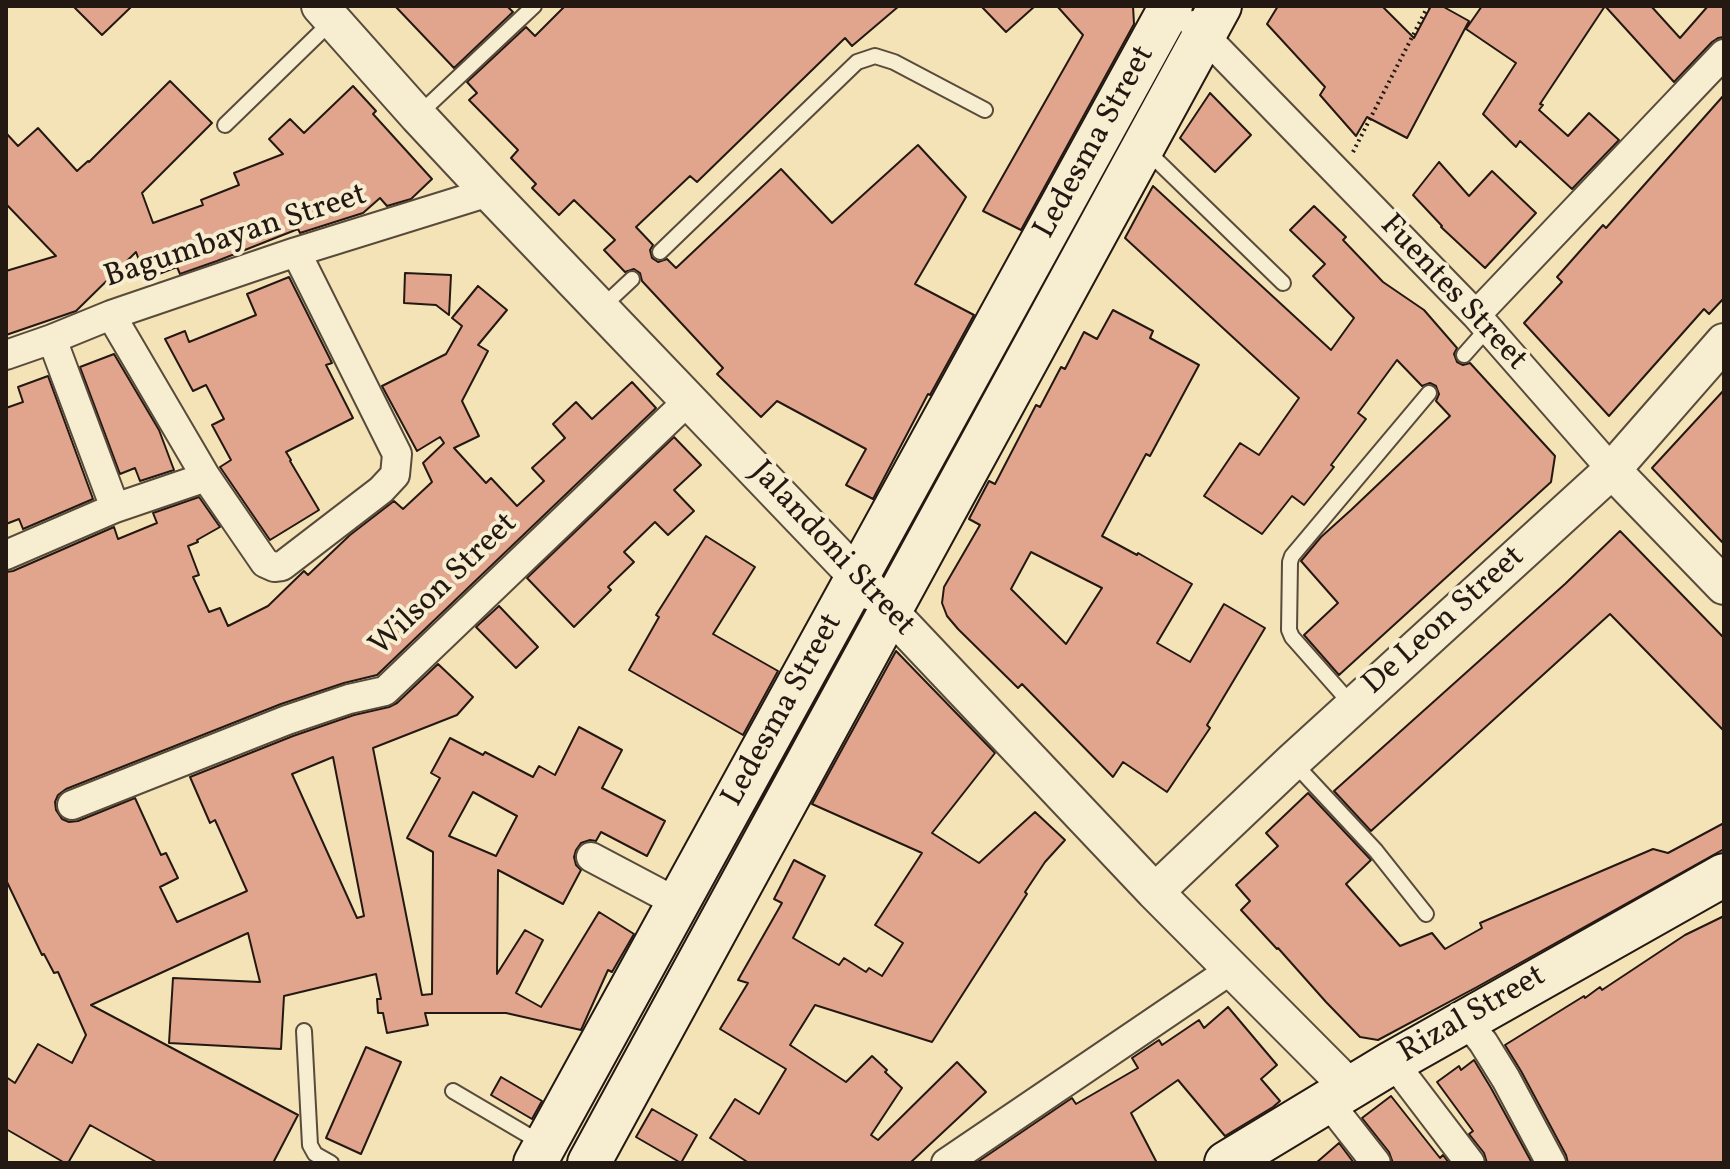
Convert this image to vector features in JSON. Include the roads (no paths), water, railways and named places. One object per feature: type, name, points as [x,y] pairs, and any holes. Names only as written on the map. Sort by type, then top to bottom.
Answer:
[{"type":"main road","name":"Ledesma Street","points":[[540,1154],[678,903],[873,594],[1143,147],[1193,13]]},
{"type":"main road","name":"Ledesma Street","points":[[589,1163],[873,594],[1193,13]]},
{"type":"main road","name":"Rizal Street","points":[[1226,1163],[1465,1020],[1722,881]]},
{"type":"street","name":"Jalandoni Street","points":[[326,13],[489,192],[1155,892],[1232,969],[1339,1095]]},
{"type":"street","name":"Fuentes Street","points":[[1193,13],[1341,176],[1482,322],[1612,470],[1724,586]]},
{"type":"street","points":[[1482,322],[1724,54]]},
{"type":"street","name":"Bagumbayan Street","points":[[6,355],[111,315],[296,252],[489,192]]},
{"type":"street","points":[[111,315],[206,477],[265,563],[282,566],[381,490],[395,475],[397,454],[296,252]]},
{"type":"street","points":[[52,339],[115,508]]},
{"type":"street","name":"De Leon Street","points":[[1155,892],[1292,762],[1612,470],[1724,342]]},
{"type":"street","name":"Wilson Street","points":[[72,805],[287,720],[349,699],[385,691],[689,400]]},
{"type":"street","points":[[6,555],[115,508],[206,477]]},
{"type":"street","points":[[591,857],[678,903]]},
{"type":"street","points":[[946,1163],[1232,969]]},
{"type":"street","points":[[1465,1020],[1506,1079],[1551,1163]]},
{"type":"street","points":[[1393,1062],[1470,1163]]},
{"type":"street","points":[[1339,1095],[1376,1163]]},
{"type":"lane","points":[[418,116],[534,6]]},
{"type":"lane","points":[[225,125],[326,13]]},
{"type":"lane","points":[[660,252],[857,62],[875,56],[894,62],[985,110]]},
{"type":"lane","points":[[1143,147],[1283,283]]},
{"type":"lane","points":[[600,309],[632,279]]},
{"type":"lane","points":[[1464,355],[1482,322]]},
{"type":"lane","points":[[1353,706],[1292,637],[1289,630],[1290,562],[1429,393]]},
{"type":"lane","points":[[1292,762],[1376,851],[1426,914]]},
{"type":"lane","points":[[304,1031],[310,1145],[315,1154],[331,1163]]},
{"type":"lane","points":[[453,1091],[540,1154]]}]
